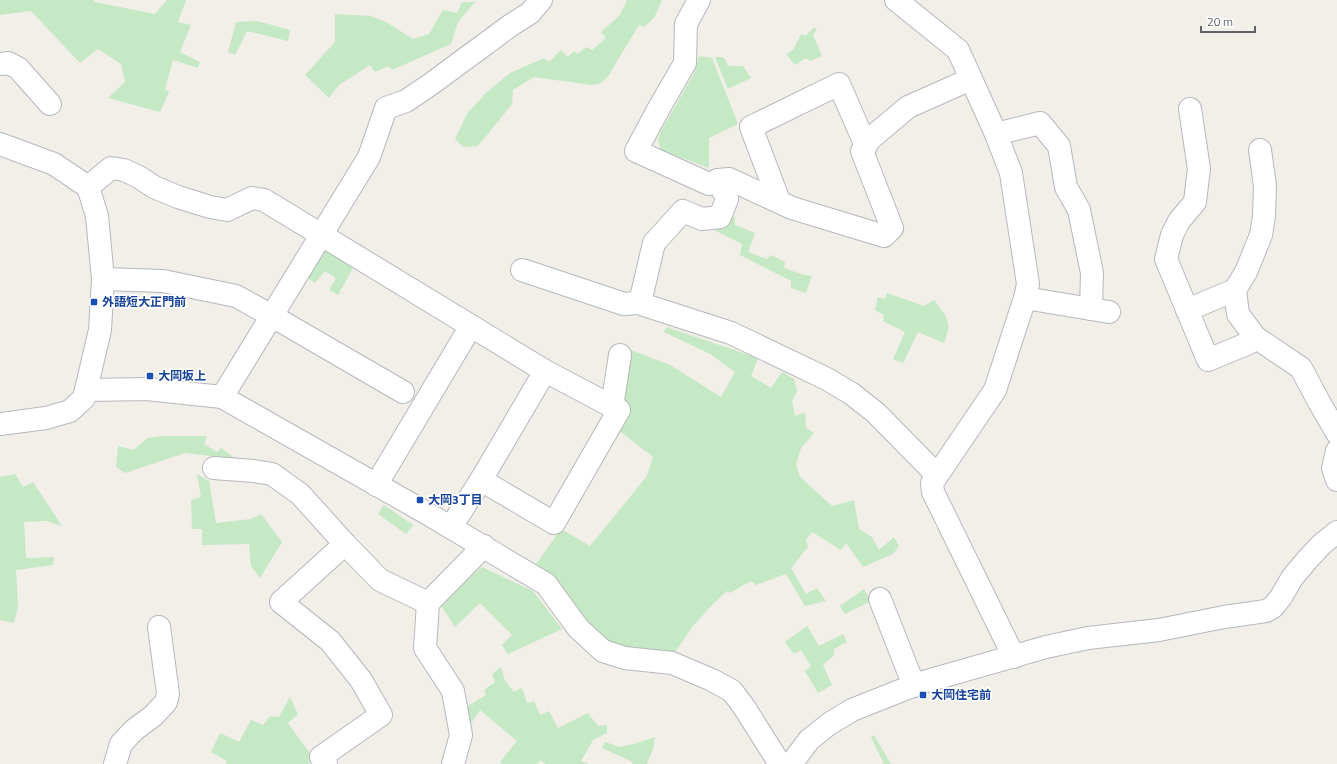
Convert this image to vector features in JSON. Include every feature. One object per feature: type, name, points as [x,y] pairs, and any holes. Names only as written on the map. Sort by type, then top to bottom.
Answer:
[{"type":"street","points":[[222,397],[369,157],[386,108],[406,101],[431,84],[511,25],[530,13],[541,0]]},
{"type":"street","points":[[699,0],[686,24],[685,63],[636,150],[709,184],[718,180],[729,179],[792,208],[884,236],[892,228],[862,152],[870,139],[908,107],[971,79]]},
{"type":"street","points":[[896,0],[958,50],[996,134],[1011,173],[1028,284],[1025,298],[995,390],[932,483],[933,492],[1014,657]]},
{"type":"street","points":[[0,64],[8,63],[18,68],[50,104]]},
{"type":"street","points":[[779,201],[750,127],[839,84],[866,146]]},
{"type":"street","points":[[1190,109],[1198,169],[1195,202],[1179,221],[1172,235],[1166,259],[1208,360],[1249,343],[1255,337]]},
{"type":"street","points":[[996,134],[1040,123],[1059,146],[1066,187],[1080,210],[1100,310],[1025,298]]},
{"type":"street","points":[[0,144],[54,164],[88,187],[97,216],[103,279],[100,330],[84,398],[70,411],[46,418],[0,424]]},
{"type":"street","points":[[1187,310],[1235,290],[1246,272],[1261,235],[1264,216],[1265,186],[1260,150]]},
{"type":"street","points":[[88,187],[111,168],[124,170],[140,177],[154,187],[172,195],[210,207],[227,210],[252,198],[264,200],[545,371],[619,410],[554,523],[481,480]]},
{"type":"street","points":[[638,303],[642,294],[654,243],[684,211],[702,219],[720,217],[727,200],[718,180]]},
{"type":"street","points":[[522,270],[624,304],[638,303],[732,333],[828,378],[852,394],[876,413],[937,475]]},
{"type":"street","points":[[103,279],[163,281],[199,290],[236,296],[403,392]]},
{"type":"street","points":[[1235,290],[1238,314],[1255,337],[1301,368],[1337,433]]},
{"type":"street","points":[[376,485],[471,326]]},
{"type":"street","points":[[612,407],[620,354]]},
{"type":"street","points":[[451,527],[481,480],[545,371]]},
{"type":"street","points":[[87,390],[147,389],[222,397],[484,546],[546,584],[578,628],[603,651],[625,658],[672,663],[712,680],[732,691],[744,707],[780,764]]},
{"type":"street","points":[[1337,451],[1333,468],[1337,480]]},
{"type":"street","points":[[214,468],[254,470],[272,474],[300,494],[380,580],[428,603]]},
{"type":"street","points":[[791,764],[809,740],[829,724],[852,710],[914,686],[1046,648],[1088,638],[1159,630],[1224,617],[1266,611],[1281,597],[1292,578],[1307,560],[1322,544],[1337,532]]},
{"type":"street","points":[[326,764],[321,757],[382,715],[361,680],[330,641],[281,602],[345,544]]},
{"type":"street","points":[[453,764],[461,735],[453,691],[425,648],[428,603],[484,546]]},
{"type":"street","points":[[880,599],[914,686]]},
{"type":"street","points":[[115,764],[121,744],[134,730],[152,716],[166,702],[168,694],[159,627]]},
{"type":"green space","points":[[0,0],[93,0],[95,2],[155,14],[167,0],[186,0],[178,22],[191,25],[180,52],[200,62],[198,68],[173,60],[165,89],[169,92],[160,112],[108,98],[125,82],[121,64],[98,49],[80,63],[31,11],[0,15]]},
{"type":"green space","points":[[626,0],[662,0],[654,18],[644,27],[639,25],[607,78],[599,84],[591,85],[534,77],[513,90],[512,104],[478,146],[464,147],[455,139],[467,114],[486,93],[510,73],[544,58],[549,62],[561,50],[568,57],[574,51],[578,54],[586,47],[592,50],[606,38],[601,32],[619,16],[627,1]]},
{"type":"green space","points":[[462,2],[475,2],[458,22],[451,44],[392,70],[389,66],[375,72],[370,65],[339,85],[329,98],[305,75],[335,42],[335,14],[371,16],[386,22],[413,39],[429,34],[443,10],[457,13]]},
{"type":"green space","points":[[257,21],[290,30],[288,41],[247,31],[235,55],[228,52],[236,22]]},
{"type":"green space","points":[[813,28],[817,28],[813,35],[822,56],[810,61],[806,58],[795,65],[786,54],[793,50],[801,34],[806,36]]},
{"type":"green space","points":[[699,56],[712,58],[738,124],[709,138],[709,168],[661,150],[658,140],[661,131],[695,72]]},
{"type":"green space","points":[[715,57],[723,57],[729,66],[743,66],[751,78],[728,89]]},
{"type":"green space","points":[[729,216],[735,217],[735,225],[755,233],[748,252],[767,259],[771,255],[785,262],[784,268],[812,276],[806,293],[791,288],[791,281],[740,255],[742,244],[712,229],[725,226]]},
{"type":"green space","points":[[325,250],[353,268],[338,295],[329,290],[336,278],[325,271],[315,283],[308,278]]},
{"type":"green space","points":[[887,293],[924,306],[934,300],[945,316],[948,324],[947,336],[944,343],[918,332],[903,363],[893,359],[905,332],[883,321],[884,315],[875,310],[878,297],[885,299]]},
{"type":"green space","points":[[666,327],[758,358],[751,376],[771,388],[782,372],[794,379],[797,391],[792,401],[795,416],[805,412],[806,428],[814,433],[801,448],[796,465],[800,477],[832,506],[854,500],[859,529],[872,537],[879,550],[894,537],[899,546],[893,554],[863,567],[846,543],[841,550],[812,532],[806,540],[808,547],[791,568],[806,594],[817,588],[826,601],[805,606],[786,574],[756,585],[751,581],[730,593],[727,591],[713,604],[692,627],[672,657],[606,646],[534,567],[561,529],[590,546],[647,476],[653,457],[617,429],[623,409],[631,350],[670,365],[721,397],[735,372],[710,354],[664,332]]},
{"type":"green space","points":[[163,436],[207,436],[204,444],[217,452],[221,448],[236,459],[185,453],[125,473],[116,467],[118,446],[134,450],[147,438]]},
{"type":"green space","points":[[15,474],[23,487],[33,482],[62,526],[47,521],[24,522],[26,558],[54,557],[53,565],[16,570],[18,607],[14,623],[0,620],[0,477]]},
{"type":"green space","points":[[197,474],[209,481],[216,523],[251,519],[261,514],[282,542],[260,578],[251,566],[249,544],[202,545],[202,529],[192,529],[191,500],[201,497]]},
{"type":"green space","points":[[384,505],[413,525],[406,534],[378,514]]},
{"type":"green space","points":[[482,567],[533,591],[562,629],[508,654],[502,645],[512,635],[480,603],[455,627],[440,604]]},
{"type":"green space","points":[[864,589],[871,601],[845,614],[840,606]]},
{"type":"green space","points":[[807,626],[819,646],[843,634],[847,642],[834,649],[834,655],[823,665],[832,685],[818,693],[805,671],[811,666],[801,650],[794,654],[785,642]]},
{"type":"green space","points":[[501,667],[505,681],[514,692],[522,688],[527,703],[534,701],[540,715],[549,711],[558,728],[588,713],[598,726],[607,725],[607,733],[593,740],[581,761],[589,764],[545,764],[541,760],[537,764],[503,764],[500,762],[517,741],[480,710],[470,725],[466,707],[486,695],[484,690],[495,682],[492,674]]},
{"type":"green space","points":[[290,697],[298,714],[288,723],[311,755],[309,764],[226,764],[227,761],[211,752],[220,733],[239,742],[251,720],[263,725],[270,716],[279,717]]},
{"type":"green space","points":[[874,735],[891,764],[884,764],[871,737]]},
{"type":"green space","points":[[655,737],[653,749],[647,764],[632,764],[633,762],[602,748],[605,742],[620,747]]},
{"type":"place","name":"外語短大正門前","points":[[94,302]]},
{"type":"place","name":"大岡坂上","points":[[150,376]]},
{"type":"place","name":"大岡3丁目","points":[[420,500]]},
{"type":"place","name":"大岡住宅前","points":[[923,695]]}]
